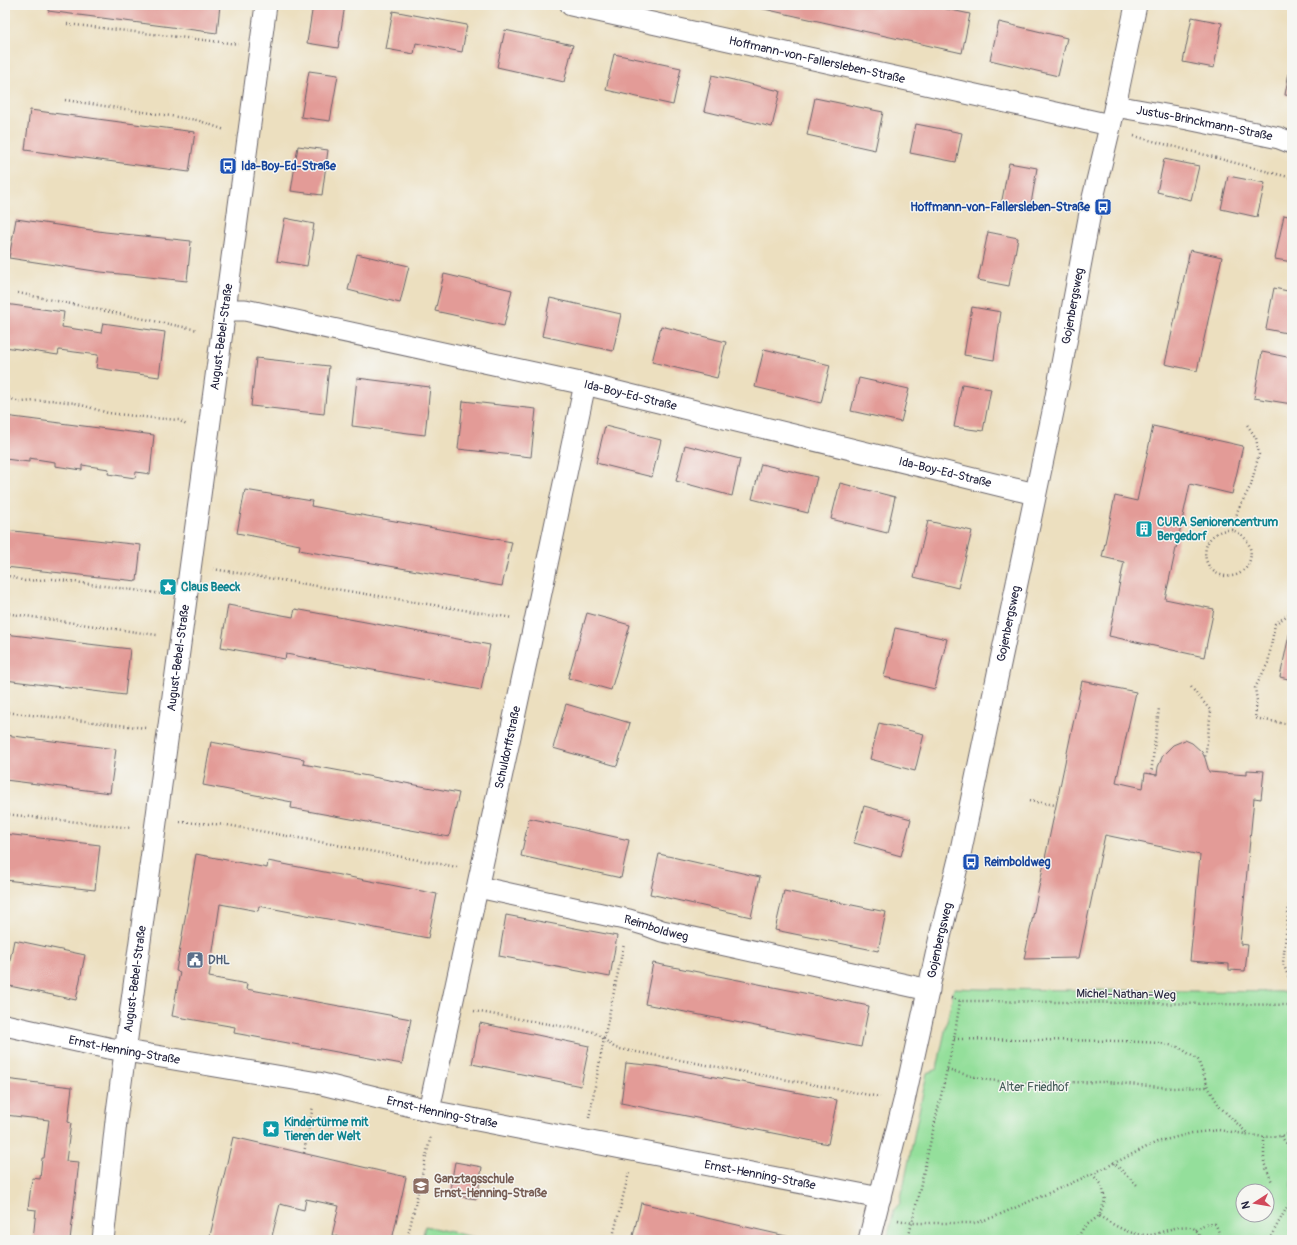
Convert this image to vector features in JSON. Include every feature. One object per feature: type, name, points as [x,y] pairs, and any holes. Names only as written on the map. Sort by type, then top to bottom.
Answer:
[{"type":"street","name":"August-Bebel-Straße","points":[[103,1240],[125,1050],[266,5]]},
{"type":"street","name":"Hoffmann-von-Fallersleben-Straße","points":[[571,5],[1113,115]]},
{"type":"street","name":"Gojenbergsweg","points":[[870,1240],[904,1102],[964,836],[1054,406],[1092,202],[1113,115],[1136,5]]},
{"type":"street","name":"Justus-Brinckmann-Straße","points":[[1113,115],[1188,119],[1279,138],[1292,143]]},
{"type":"street","name":"Ida-Boy-Ed-Straße","points":[[225,312],[245,310],[585,384],[1035,494]]},
{"type":"street","name":"Schuldorffstraße","points":[[433,1111],[452,1008],[585,384]]},
{"type":"street","name":"Reimboldweg","points":[[479,879],[629,920],[662,932],[929,990]]},
{"type":"street","name":"Ernst-Henning-Straße","points":[[5,1025],[125,1050],[318,1083],[433,1111],[880,1198]]},
{"type":"path","points":[[67,24],[240,45]]},
{"type":"path","points":[[65,100],[196,120],[228,131]]},
{"type":"path","points":[[1113,115],[1128,134],[1292,178]]},
{"type":"path","points":[[18,293],[202,331]]},
{"type":"path","points":[[5,396],[19,402],[51,400],[74,403],[108,413],[179,420],[189,428]]},
{"type":"path","points":[[1232,530],[1238,510],[1251,485],[1259,454],[1256,438],[1246,423]]},
{"type":"path","points":[[1232,530],[1243,536],[1248,541],[1251,548],[1251,554],[1247,567],[1242,572],[1231,576],[1225,576],[1213,571],[1209,566],[1205,552],[1206,545],[1214,534],[1220,531],[1232,530]]},
{"type":"path","points":[[216,570],[535,621]]},
{"type":"path","points":[[5,575],[25,581],[53,580],[168,594]]},
{"type":"path","points":[[1292,612],[1275,624],[1268,663],[1255,688],[1257,701],[1255,718],[1286,724],[1292,720]]},
{"type":"path","points":[[5,613],[163,636]]},
{"type":"path","points":[[1191,687],[1211,711],[1205,758]]},
{"type":"path","points":[[1151,774],[1159,708]]},
{"type":"path","points":[[5,712],[150,728]]},
{"type":"path","points":[[1029,801],[1056,805]]},
{"type":"path","points":[[5,814],[139,828]]},
{"type":"path","points":[[179,822],[227,825],[479,879]]},
{"type":"path","points":[[1289,905],[1283,964],[1292,986]]},
{"type":"path","points":[[585,1140],[629,920]]},
{"type":"path","name":"Michel-Nathan-Weg","points":[[954,1039],[960,1001],[1292,1005]]},
{"type":"path","points":[[452,1008],[594,1032],[615,1048],[904,1102]]},
{"type":"path","points":[[908,1240],[954,1039],[1122,1041],[1159,1043],[1179,1047],[1198,1060],[1208,1087],[1220,1107],[1248,1135]]},
{"type":"path","points":[[947,1070],[988,1080],[1018,1084],[1106,1082],[1172,1088],[1208,1087]]},
{"type":"path","points":[[304,1153],[318,1083]]},
{"type":"path","points":[[407,1240],[433,1111]]},
{"type":"path","points":[[913,1223],[975,1223],[994,1218],[1092,1174],[1113,1162],[1157,1142],[1192,1133],[1219,1130],[1264,1137],[1281,1136],[1292,1133]]},
{"type":"path","points":[[1281,1136],[1288,1146],[1292,1156]]},
{"type":"path","points":[[1264,1137],[1264,1163],[1272,1182]]},
{"type":"path","points":[[1113,1162],[1137,1185]]},
{"type":"path","points":[[1076,1240],[1084,1227],[1099,1216],[1105,1200],[1102,1185],[1092,1174]]},
{"type":"path","points":[[612,1240],[623,1198]]},
{"type":"path","points":[[1269,1240],[1292,1198]]},
{"type":"path","points":[[1099,1216],[1119,1227],[1137,1234],[1151,1235],[1181,1226],[1190,1227],[1196,1230],[1201,1240]]},
{"type":"path","points":[[1196,1230],[1208,1222],[1215,1224],[1219,1230],[1217,1240]]},
{"type":"green space","name":"Alter Friedhof","points":[[954,988],[1292,992],[1292,1240],[887,1240],[894,1210],[900,1203],[927,1073],[937,1069]]},
{"type":"green space","points":[[425,1226],[486,1240],[422,1240]]},
{"type":"building","points":[[49,5],[220,5],[217,33],[48,11]]},
{"type":"building","points":[[313,5],[345,5],[338,48],[307,43]]},
{"type":"building","points":[[746,5],[928,5],[970,14],[962,53]]},
{"type":"building","points":[[393,11],[467,25],[462,52],[416,43],[414,54],[386,49]]},
{"type":"building","points":[[1192,17],[1222,23],[1214,68],[1183,62]]},
{"type":"building","points":[[999,22],[1067,38],[1058,76],[990,60]]},
{"type":"building","points":[[505,30],[573,45],[564,82],[497,67]]},
{"type":"building","points":[[614,54],[681,68],[673,105],[606,90]]},
{"type":"building","points":[[1292,60],[1292,96],[1285,95]]},
{"type":"building","points":[[309,71],[338,75],[330,121],[301,117]]},
{"type":"building","points":[[712,75],[780,91],[772,127],[704,111]]},
{"type":"building","points":[[815,98],[883,112],[875,150],[807,135]]},
{"type":"building","points":[[30,110],[195,132],[189,172],[25,150]]},
{"type":"building","points":[[916,124],[962,133],[956,162],[910,153]]},
{"type":"building","points":[[298,146],[328,150],[322,195],[291,191]]},
{"type":"building","points":[[1164,159],[1199,166],[1191,200],[1157,192]]},
{"type":"building","points":[[1009,163],[1037,168],[1030,210],[1001,205]]},
{"type":"building","points":[[1228,176],[1265,183],[1257,217],[1221,209]]},
{"type":"building","points":[[1284,215],[1292,217],[1292,262],[1275,259]]},
{"type":"building","points":[[285,218],[314,224],[307,266],[277,261]]},
{"type":"building","points":[[16,219],[105,232],[191,241],[187,281],[101,272],[9,258]]},
{"type":"building","points":[[988,232],[1018,238],[1009,286],[978,280]]},
{"type":"building","points":[[1190,250],[1222,257],[1197,371],[1165,364]]},
{"type":"building","points":[[357,254],[409,266],[400,303],[348,290]]},
{"type":"building","points":[[444,274],[512,290],[504,326],[435,311]]},
{"type":"building","points":[[1274,288],[1292,292],[1292,334],[1266,329]]},
{"type":"building","points":[[550,298],[621,314],[613,351],[542,336]]},
{"type":"building","points":[[5,304],[64,312],[62,327],[101,333],[103,323],[165,332],[159,377],[96,368],[98,355],[59,350],[58,355],[5,347]]},
{"type":"building","points":[[972,307],[1001,312],[994,360],[964,355]]},
{"type":"building","points":[[661,326],[726,342],[717,378],[652,362]]},
{"type":"building","points":[[764,349],[830,365],[821,403],[755,387]]},
{"type":"building","points":[[1262,352],[1292,358],[1292,404],[1254,398]]},
{"type":"building","points":[[256,358],[329,366],[324,414],[251,406]]},
{"type":"building","points":[[357,378],[430,387],[425,435],[352,426]]},
{"type":"building","points":[[859,378],[909,389],[901,422],[851,411]]},
{"type":"building","points":[[962,384],[991,389],[983,431],[954,427]]},
{"type":"building","points":[[463,401],[536,409],[531,457],[458,449]]},
{"type":"building","points":[[5,416],[154,435],[150,474],[136,472],[135,478],[108,474],[109,469],[82,465],[82,470],[55,466],[55,462],[29,458],[29,462],[5,459]]},
{"type":"building","points":[[605,426],[661,440],[652,477],[596,463]]},
{"type":"building","name":"CURA Seniorencentrum Bergedorf","points":[[1153,426],[1243,446],[1232,494],[1190,484],[1165,599],[1214,609],[1204,657],[1109,636],[1124,562],[1102,557],[1115,496],[1137,501]]},
{"type":"building","points":[[685,445],[740,459],[732,496],[676,481]]},
{"type":"building","points":[[761,464],[817,477],[808,513],[752,499]]},
{"type":"building","points":[[840,483],[895,497],[887,533],[831,519]]},
{"type":"building","points":[[245,490],[312,501],[311,506],[512,542],[502,586],[299,550],[300,545],[237,533]]},
{"type":"building","points":[[928,521],[972,531],[958,588],[914,577]]},
{"type":"building","points":[[5,530],[141,545],[137,581],[5,567]]},
{"type":"building","points":[[228,605],[293,617],[295,609],[490,645],[481,690],[286,654],[285,659],[221,647]]},
{"type":"building","points":[[587,613],[630,625],[611,690],[568,678]]},
{"type":"building","points":[[1292,626],[1292,680],[1280,677]]},
{"type":"building","points":[[895,628],[947,639],[935,689],[884,677]]},
{"type":"building","points":[[5,634],[130,649],[125,695],[5,680]]},
{"type":"building","points":[[1082,681],[1136,692],[1116,782],[1143,788],[1145,773],[1157,775],[1158,767],[1163,755],[1173,745],[1185,740],[1192,743],[1202,752],[1209,772],[1247,775],[1247,770],[1264,771],[1261,799],[1254,798],[1240,944],[1248,945],[1245,971],[1229,970],[1229,964],[1190,961],[1200,855],[1105,835],[1079,958],[1024,959]]},
{"type":"building","points":[[566,704],[630,723],[617,766],[553,748]]},
{"type":"building","points":[[879,723],[924,734],[915,771],[870,759]]},
{"type":"building","points":[[5,735],[116,749],[110,793],[5,780]]},
{"type":"building","points":[[211,742],[304,759],[303,764],[459,793],[449,837],[291,808],[292,802],[203,785]]},
{"type":"building","points":[[864,806],[911,819],[901,856],[854,843]]},
{"type":"building","points":[[529,818],[629,840],[621,878],[521,856]]},
{"type":"building","points":[[5,834],[100,845],[95,890],[5,880]]},
{"type":"building","points":[[196,854],[267,868],[268,861],[437,894],[428,938],[259,906],[258,911],[220,904],[209,977],[247,984],[246,989],[411,1019],[402,1064],[234,1033],[235,1027],[172,1016],[180,972],[176,971]]},
{"type":"building","points":[[659,854],[760,877],[751,917],[650,894]]},
{"type":"building","points":[[784,891],[886,912],[878,951],[775,930]]},
{"type":"building","points":[[506,915],[617,936],[610,977],[499,956]]},
{"type":"building","points":[[14,940],[85,955],[76,1000],[5,985]]},
{"type":"building","points":[[653,963],[869,1006],[861,1047],[645,1004]]},
{"type":"building","points":[[480,1023],[589,1046],[581,1086],[472,1064]]},
{"type":"building","points":[[626,1063],[656,1066],[837,1100],[828,1144],[621,1103]]},
{"type":"building","points":[[5,1079],[72,1087],[68,1122],[71,1123],[66,1161],[79,1162],[70,1240],[33,1240],[36,1210],[28,1209],[32,1178],[40,1179],[49,1120],[5,1115]]},
{"type":"building","points":[[233,1137],[406,1177],[392,1240],[350,1240],[332,1235],[339,1206],[306,1199],[304,1210],[280,1204],[271,1240],[209,1240]]},
{"type":"building","points":[[455,1162],[482,1167],[477,1199],[449,1195]]},
{"type":"building","points":[[641,1203],[799,1239],[799,1240],[632,1240]]},
{"type":"place","name":"Ida-Boy-Ed-Straße","points":[[228,166]]},
{"type":"place","name":"Hoffmann-von-Fallersleben-Straße","points":[[1103,207]]},
{"type":"place","name":"CURA Seniorencentrum Bergedorf","points":[[1144,529]]},
{"type":"place","name":"Claus Beeck","points":[[168,587]]},
{"type":"place","name":"Reimboldweg","points":[[971,862]]},
{"type":"place","name":"DHL","points":[[195,960]]},
{"type":"place","name":"Kindertürme mit Tieren der Welt","points":[[271,1129]]},
{"type":"place","name":"Ganztagsschule Ernst-Henning-Straße","points":[[421,1186]]}]
